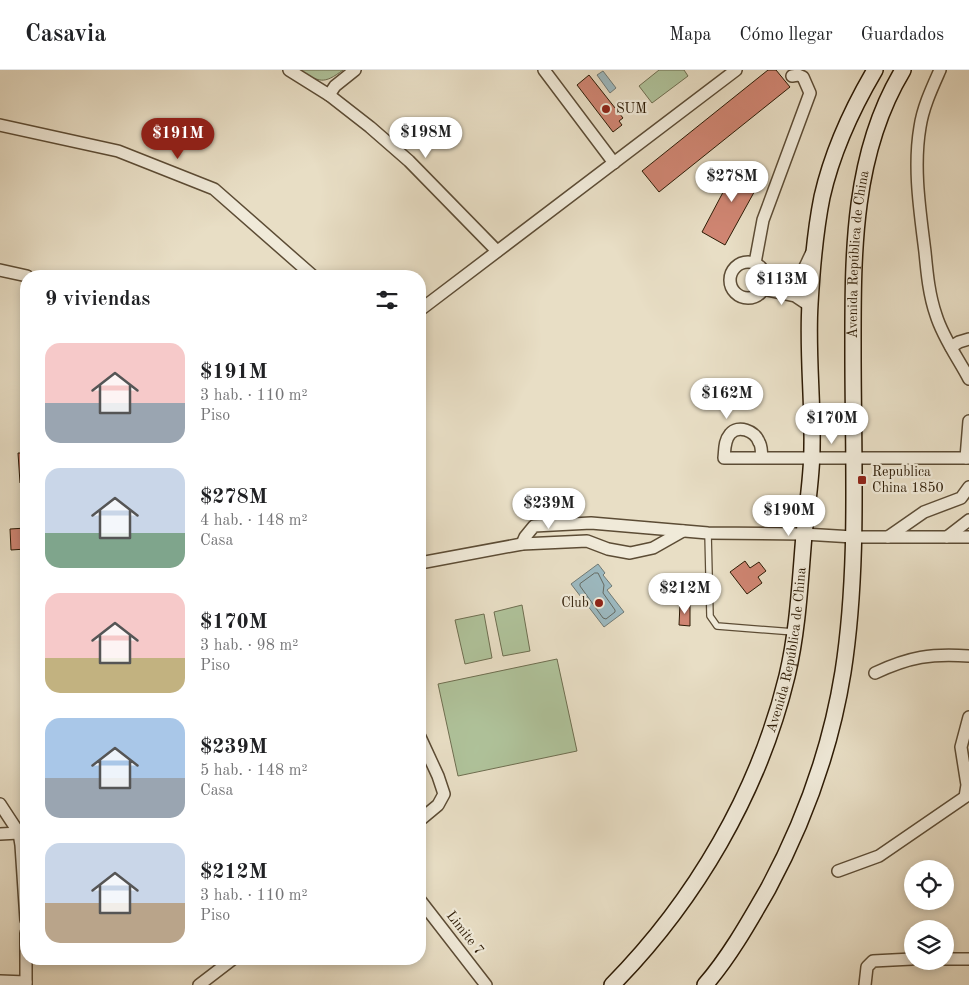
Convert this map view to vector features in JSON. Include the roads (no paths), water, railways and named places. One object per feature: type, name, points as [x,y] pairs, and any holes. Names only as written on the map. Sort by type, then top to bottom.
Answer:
[{"type":"main road","name":"Avenida República de China","points":[[612,985],[630,967],[675,912],[706,866],[729,826],[744,798],[769,736],[787,676],[794,632],[812,458],[810,306],[814,248],[822,197],[830,170],[847,125],[875,70]]},
{"type":"main road","name":"Avenida República de China","points":[[705,985],[732,950],[784,859],[815,783],[831,731],[843,672],[850,602],[853,458],[853,274],[858,211],[865,167],[877,125],[886,102],[903,70]]},
{"type":"street","points":[[289,70],[329,95],[370,127],[409,161],[497,251]]},
{"type":"street","points":[[329,95],[335,86],[355,70]]},
{"type":"street","points":[[544,70],[614,163]]},
{"type":"street","points":[[426,305],[736,70]]},
{"type":"street","points":[[940,70],[931,90],[920,125],[917,162],[921,225],[936,317],[969,380]]},
{"type":"street","points":[[755,263],[763,220],[810,93],[803,77],[798,75],[792,76]]},
{"type":"street","points":[[0,125],[118,151],[214,189],[306,270]]},
{"type":"street","points":[[765,283],[797,279],[801,275],[814,248]]},
{"type":"street","points":[[744,262],[755,263],[764,272],[765,283],[760,294],[749,298],[738,294],[731,285],[731,274],[734,268],[744,262]]},
{"type":"street","points":[[0,270],[20,274]]},
{"type":"street","points":[[765,283],[795,296],[810,306]]},
{"type":"street","points":[[951,347],[969,339]]},
{"type":"street","points":[[762,458],[967,458],[969,421]]},
{"type":"street","points":[[888,537],[924,512],[961,498],[969,486]]},
{"type":"street","points":[[947,537],[969,520]]},
{"type":"street","points":[[522,544],[531,529],[540,524],[591,523],[708,533],[804,534],[852,537],[969,537]]},
{"type":"street","points":[[426,562],[522,544],[587,541],[608,549],[630,553],[653,548],[683,531]]},
{"type":"street","points":[[875,673],[905,660],[921,657],[937,655],[969,656]]},
{"type":"street","points":[[838,872],[879,856],[965,797],[967,785],[961,747],[969,717]]},
{"type":"street","points":[[426,750],[444,794],[434,810],[426,816]]},
{"type":"street","points":[[0,804],[19,833],[20,839]]},
{"type":"street","points":[[0,834],[19,833]]},
{"type":"street","name":"Limite 7","points":[[426,908],[486,985]]},
{"type":"street","points":[[954,959],[969,959]]},
{"type":"street","points":[[865,985],[867,967],[873,961],[904,960]]},
{"type":"street","points":[[0,980],[26,984],[26,965]]},
{"type":"street","points":[[199,985],[225,965]]},
{"type":"lane","points":[[708,533],[710,616],[712,621],[717,626],[794,632]]},
{"type":"water","points":[[603,71],[616,88],[610,93],[597,75]]},
{"type":"water","points":[[598,564],[605,573],[603,575],[612,586],[607,590],[624,612],[604,627],[571,584]]},
{"type":"place","name":"SUM","points":[[606,109]]},
{"type":"place","name":"Republica China 1850","points":[[862,480]]},
{"type":"place","name":"Club","points":[[599,603]]}]
